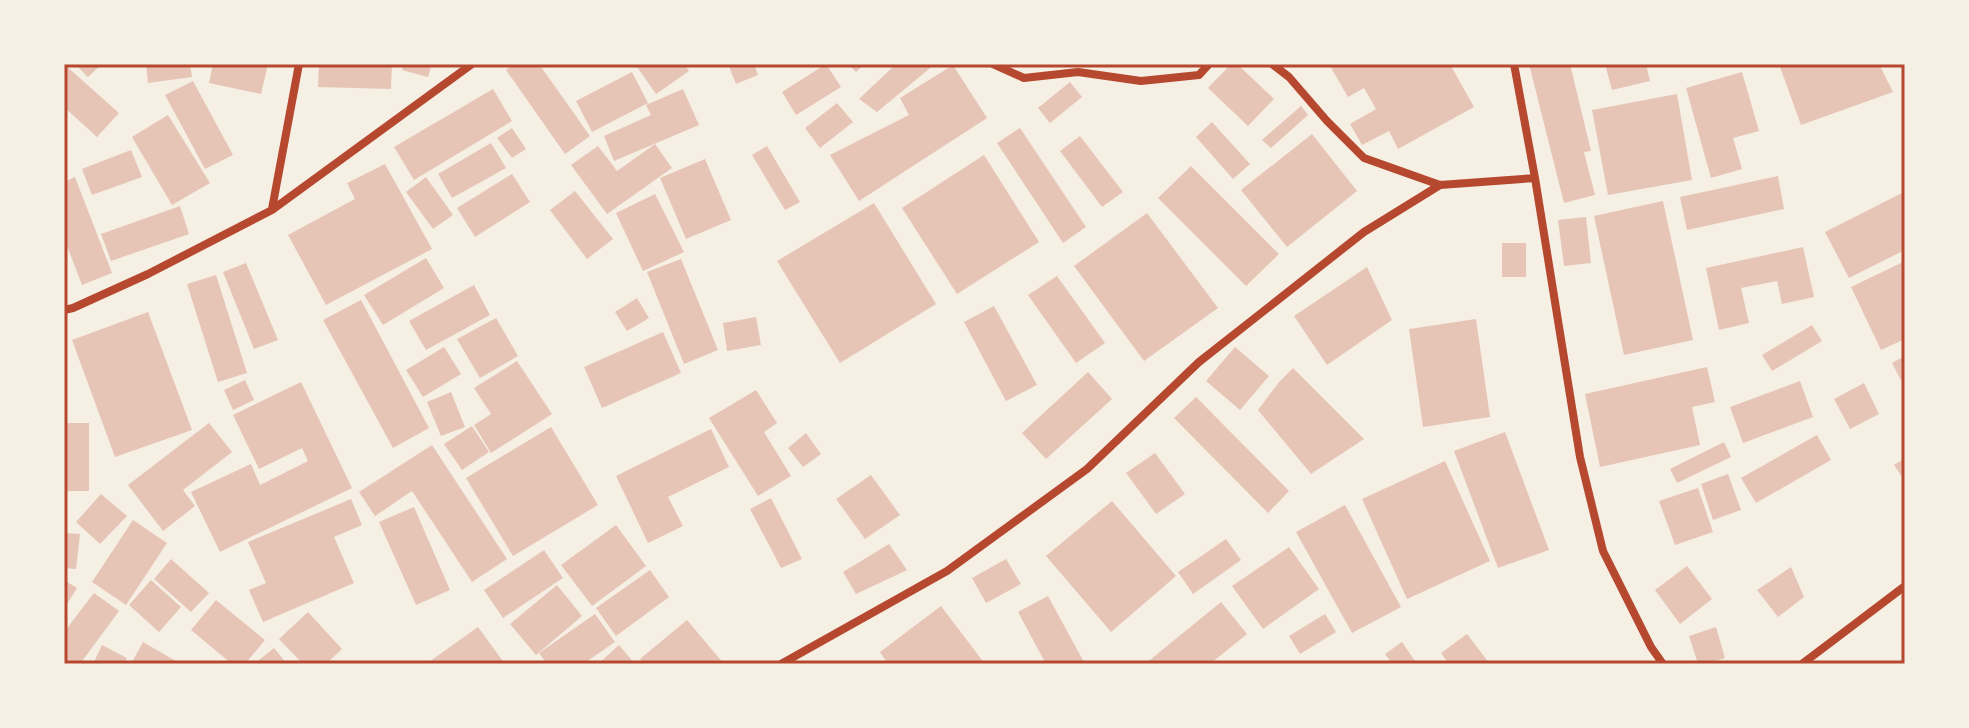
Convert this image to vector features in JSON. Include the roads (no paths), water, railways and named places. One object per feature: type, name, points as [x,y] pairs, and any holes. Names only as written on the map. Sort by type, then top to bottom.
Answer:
[{"type":"street","points":[[272,210],[299,64]]},
{"type":"street","points":[[64,310],[148,274],[272,210],[472,64]]},
{"type":"street","points":[[993,64],[1024,78],[1078,72],[1141,81],[1199,75],[1209,64]]},
{"type":"street","points":[[1272,64],[1289,77],[1364,158],[1440,185],[1535,178]]},
{"type":"street","points":[[1514,64],[1580,457],[1603,551],[1651,647],[1663,664]]},
{"type":"street","points":[[781,664],[960,562],[1087,469],[1199,362],[1352,241],[1440,185]]},
{"type":"street","points":[[1802,664],[1905,586]]}]
